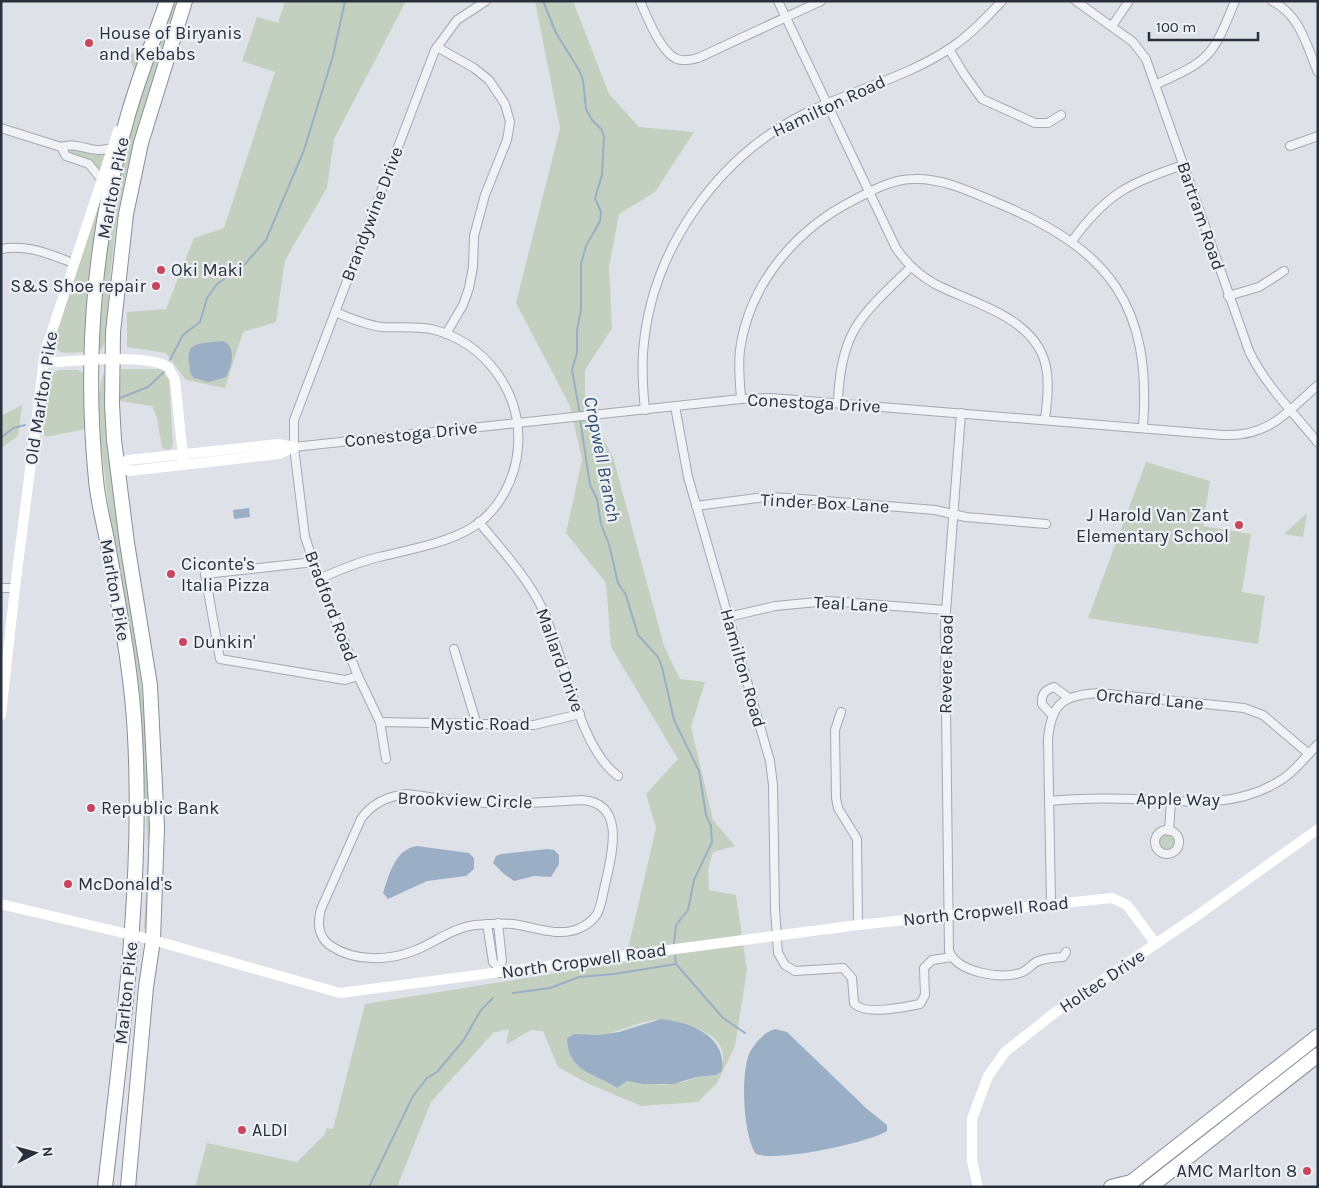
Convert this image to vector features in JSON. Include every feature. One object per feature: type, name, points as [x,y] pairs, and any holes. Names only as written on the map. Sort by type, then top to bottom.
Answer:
[{"type":"highway","name":"Marlton Pike","points":[[104,1187],[132,935],[137,840],[135,735],[119,609],[96,483],[91,360],[103,232],[115,166],[135,93],[167,1]]},
{"type":"highway","name":"Marlton Pike","points":[[128,1187],[146,987],[153,940],[157,827],[150,685],[127,543],[112,404],[115,302],[126,214],[141,144],[185,1]]},
{"type":"highway","points":[[1111,1187],[1128,1184],[1318,1036]]},
{"type":"highway","points":[[1150,1187],[1318,1055]]},
{"type":"street","name":"Brandywine Drive","points":[[294,447],[294,420],[296,412],[437,47],[451,26],[462,15],[486,1]]},
{"type":"street","points":[[640,1],[665,50],[676,59],[683,61],[698,58],[821,1]]},
{"type":"street","points":[[778,1],[891,240],[911,267],[935,284],[1003,315],[1025,333],[1042,354],[1047,372],[1045,419]]},
{"type":"street","name":"Hamilton Road","points":[[645,410],[642,362],[648,321],[658,281],[679,236],[706,194],[746,151],[783,126],[949,49],[1002,1]]},
{"type":"street","name":"Bartram Road","points":[[1076,1],[1133,42],[1140,50],[1183,165],[1228,296],[1255,364],[1318,442]]},
{"type":"street","points":[[1112,26],[1130,1]]},
{"type":"street","points":[[1154,85],[1197,66],[1210,54],[1222,33],[1236,1]]},
{"type":"street","points":[[1272,1],[1289,12],[1295,19],[1318,72]]},
{"type":"street","points":[[437,47],[474,68],[490,80],[505,104],[510,122],[506,140],[485,195],[474,236],[473,268],[469,288],[463,305],[446,334]]},
{"type":"street","points":[[949,49],[982,99],[1035,123],[1048,124],[1061,115]]},
{"type":"street","name":"Old Marlton Pike","points":[[1,715],[14,588],[48,337],[101,178],[135,93]]},
{"type":"street","points":[[1,128],[61,147],[70,144],[101,152],[112,148]]},
{"type":"street","points":[[1290,146],[1318,136]]},
{"type":"street","points":[[61,147],[66,156],[89,164],[101,178]]},
{"type":"street","points":[[1072,241],[1094,212],[1117,192],[1143,179],[1183,165]]},
{"type":"street","points":[[740,399],[739,369],[741,344],[753,307],[771,271],[791,246],[810,227],[838,208],[892,182],[906,180],[939,181],[1018,211],[1072,241],[1108,275],[1127,307],[1138,338],[1145,372],[1144,427]]},
{"type":"street","points":[[1,249],[22,247],[37,249],[73,262]]},
{"type":"street","points":[[838,403],[841,360],[852,333],[876,301],[911,267]]},
{"type":"street","points":[[1228,296],[1259,287],[1284,271]]},
{"type":"street","points":[[319,579],[360,562],[445,540],[480,522],[507,490],[518,454],[516,424],[509,393],[499,375],[479,354],[446,334],[415,327],[373,326],[335,312]]},
{"type":"street","points":[[43,363],[113,359],[161,363],[171,370],[175,380],[184,465]]},
{"type":"street","name":"Conestoga Drive","points":[[294,447],[279,454],[129,471],[119,466],[128,460],[184,453],[279,444],[294,447],[740,399],[771,398],[1144,427],[1223,435],[1247,435],[1268,427],[1291,410],[1318,385]]},
{"type":"street","name":"Hamilton Road","points":[[675,406],[682,452],[696,506],[770,761],[773,785],[775,909],[778,953],[789,968],[805,972],[843,968],[852,978],[854,1003],[865,1010],[920,1004],[925,995],[924,968],[932,960],[952,957]]},
{"type":"street","name":"Revere Road","points":[[952,957],[949,951],[945,667],[946,610],[961,413]]},
{"type":"street","name":"Bradford Road","points":[[294,447],[305,537],[319,579],[358,676],[380,722],[386,759]]},
{"type":"street","name":"Tinder Box Lane","points":[[696,506],[766,498],[789,498],[935,510],[954,514],[1046,524]]},
{"type":"street","name":"Mallard Drive","points":[[480,522],[538,601],[559,652],[587,735],[597,752],[618,776]]},
{"type":"street","points":[[314,562],[205,574],[220,659],[346,680],[358,676]]},
{"type":"street","points":[[1,588],[14,588]]},
{"type":"street","name":"Teal Lane","points":[[728,617],[775,606],[828,600],[946,610]]},
{"type":"street","points":[[454,649],[477,725]]},
{"type":"street","points":[[1051,903],[1049,723],[1056,708],[1069,698],[1054,687],[1046,690],[1042,704],[1052,715]]},
{"type":"street","name":"Orchard Lane","points":[[1069,698],[1099,693],[1244,708],[1271,720],[1309,754]]},
{"type":"street","points":[[842,712],[835,730],[836,798],[838,808],[857,839],[858,925]]},
{"type":"street","name":"Mystic Road","points":[[380,722],[534,725],[580,714]]},
{"type":"street","name":"Apple Way","points":[[1050,801],[1109,798],[1211,802],[1246,796],[1276,783],[1318,744]]},
{"type":"street","name":"Brookview Circle","points":[[407,794],[466,802],[517,804],[591,800],[599,805],[611,822],[614,842],[598,912],[590,923],[567,932],[498,923],[486,924],[462,927],[414,951],[399,956],[362,958],[338,951],[325,942],[320,933],[318,922],[321,909],[361,819],[366,812],[385,798],[407,794]]},
{"type":"street","points":[[1169,830],[1171,801]]},
{"type":"street","name":"Holtec Drive","points":[[978,1187],[972,1161],[972,1119],[981,1090],[996,1064],[1028,1032],[1318,829]]},
{"type":"street","name":"North Cropwell Road","points":[[1,904],[153,940],[340,993],[653,950],[949,914],[1112,898],[1127,905],[1156,944]]},
{"type":"street","points":[[498,923],[502,961],[499,970]]},
{"type":"street","points":[[486,924],[493,962],[499,970]]},
{"type":"street","points":[[952,957],[962,965],[982,972],[1012,975],[1025,971],[1038,961],[1064,957],[1066,952]]},
{"type":"green space","points":[[171,1],[176,1],[140,122],[121,196],[113,250],[105,341],[101,351],[99,347],[106,262],[118,184],[138,105]]},
{"type":"green space","points":[[285,1],[406,1],[334,139],[327,188],[285,260],[276,322],[243,332],[225,388],[186,380],[166,353],[127,347],[127,312],[166,309],[194,238],[224,228],[275,72],[242,61],[257,17],[278,23]]},
{"type":"green space","points":[[535,1],[573,1],[609,94],[639,127],[694,132],[655,192],[619,214],[609,267],[612,328],[585,370],[585,404],[613,457],[664,646],[680,679],[705,682],[691,727],[713,820],[735,846],[713,852],[708,870],[709,890],[736,895],[747,970],[735,1046],[717,1083],[698,1102],[641,1106],[587,1083],[558,1067],[543,1031],[531,1030],[506,1045],[509,1029],[493,1033],[431,1102],[397,1187],[195,1187],[207,1143],[297,1162],[325,1134],[326,1128],[333,1129],[365,1004],[625,962],[656,828],[646,794],[678,759],[611,647],[606,583],[566,533],[582,460],[570,406],[516,303],[560,128]],"holes":[[[666,1020],[694,1027],[712,1036],[722,1051],[723,1060],[716,1075],[696,1077],[684,1082],[662,1085],[627,1081],[617,1088],[584,1070],[573,1059],[569,1050],[567,1038],[578,1035],[607,1034],[649,1021]]]},
{"type":"green space","points":[[145,50],[136,76],[132,64],[123,55]]},
{"type":"green space","points":[[61,147],[111,148],[101,179],[92,169],[65,153]]},
{"type":"green space","points":[[105,182],[86,352],[63,353],[57,350],[54,342]]},
{"type":"green space","points":[[121,369],[160,369],[169,379],[173,446],[169,450],[162,448],[157,418],[152,406],[119,401]]},
{"type":"green space","points":[[78,370],[83,373],[86,381],[87,429],[45,437],[43,430],[50,379],[54,372]]},
{"type":"green space","points":[[103,373],[105,376],[106,433],[145,709],[150,795],[146,928],[144,929],[148,851],[142,743],[133,661],[110,518],[101,445],[99,394]]},
{"type":"green space","points":[[22,405],[18,436],[1,448],[1,416]]},
{"type":"green space","points":[[1146,462],[1210,481],[1203,526],[1251,534],[1242,592],[1265,596],[1258,644],[1088,618]]},
{"type":"green space","points":[[1307,513],[1303,537],[1284,534]]},
{"type":"green space","points":[[1167,830],[1175,834],[1179,842],[1175,850],[1167,854],[1159,850],[1155,842],[1159,834]]},
{"type":"water","points":[[223,341],[232,352],[230,368],[226,377],[209,382],[194,378],[190,369],[190,350],[198,344]]},
{"type":"water","points":[[249,508],[250,517],[234,519],[233,510]]},
{"type":"water","points":[[417,846],[469,853],[474,858],[474,869],[466,876],[427,881],[388,899],[383,893],[394,864],[403,852]]},
{"type":"water","points":[[554,850],[559,855],[559,864],[551,877],[534,876],[514,881],[493,863],[496,856],[501,854]]},
{"type":"water","points":[[661,1019],[684,1023],[705,1033],[719,1049],[722,1059],[722,1071],[716,1075],[696,1077],[674,1084],[644,1084],[627,1081],[617,1088],[584,1070],[572,1058],[567,1038],[574,1034],[598,1035],[619,1032]]},
{"type":"water","points":[[775,1029],[787,1032],[867,1109],[887,1125],[887,1131],[861,1141],[822,1150],[767,1156],[756,1154],[748,1133],[746,1119],[744,1104],[745,1074],[747,1061],[752,1049],[764,1035]]},
{"type":"waterway","points":[[170,360],[183,335],[200,322],[207,298],[217,284],[245,264],[266,240],[304,150],[333,56],[345,1]]},
{"type":"waterway","name":"Cropwell Branch","points":[[543,1],[556,33],[579,70],[583,80],[586,109],[592,120],[602,130],[604,137],[602,175],[595,198],[601,212],[600,221],[586,246],[581,264],[581,310],[577,330],[577,353],[572,370],[580,414]]},
{"type":"waterway","points":[[120,398],[148,387],[164,372]]},
{"type":"waterway","name":"Cropwell Branch","points":[[580,419],[590,485],[597,499],[601,524],[609,544],[618,583],[626,595],[638,635],[658,657],[662,667],[674,720],[699,771],[706,815],[711,826],[712,842],[694,880],[688,910],[676,925],[674,943]]},
{"type":"waterway","points":[[1,438],[13,428],[25,425]]},
{"type":"waterway","name":"Cropwell Branch","points":[[675,956],[676,963]]},
{"type":"waterway","points":[[676,964],[723,1018],[745,1033]]},
{"type":"waterway","name":"Cropwell Branch","points":[[513,993],[550,988],[579,977],[614,974],[676,964]]},
{"type":"waterway","name":"Cropwell Branch","points":[[369,1187],[413,1096],[427,1078],[437,1072],[463,1041],[481,1010],[493,998]]},
{"type":"place","name":"House of Biryanis and Kebabs","points":[[89,43]]},
{"type":"place","name":"Oki Maki","points":[[161,270]]},
{"type":"place","name":"S&S Shoe repair","points":[[156,286]]},
{"type":"place","name":"J Harold Van Zant Elementary School","points":[[1239,525]]},
{"type":"place","name":"Ciconte's Italia Pizza","points":[[171,574]]},
{"type":"place","name":"Dunkin'","points":[[183,642]]},
{"type":"place","name":"Republic Bank","points":[[91,808]]},
{"type":"place","name":"McDonald's","points":[[68,884]]},
{"type":"place","name":"ALDI","points":[[242,1130]]},
{"type":"place","name":"AMC Marlton 8","points":[[1307,1171]]}]
